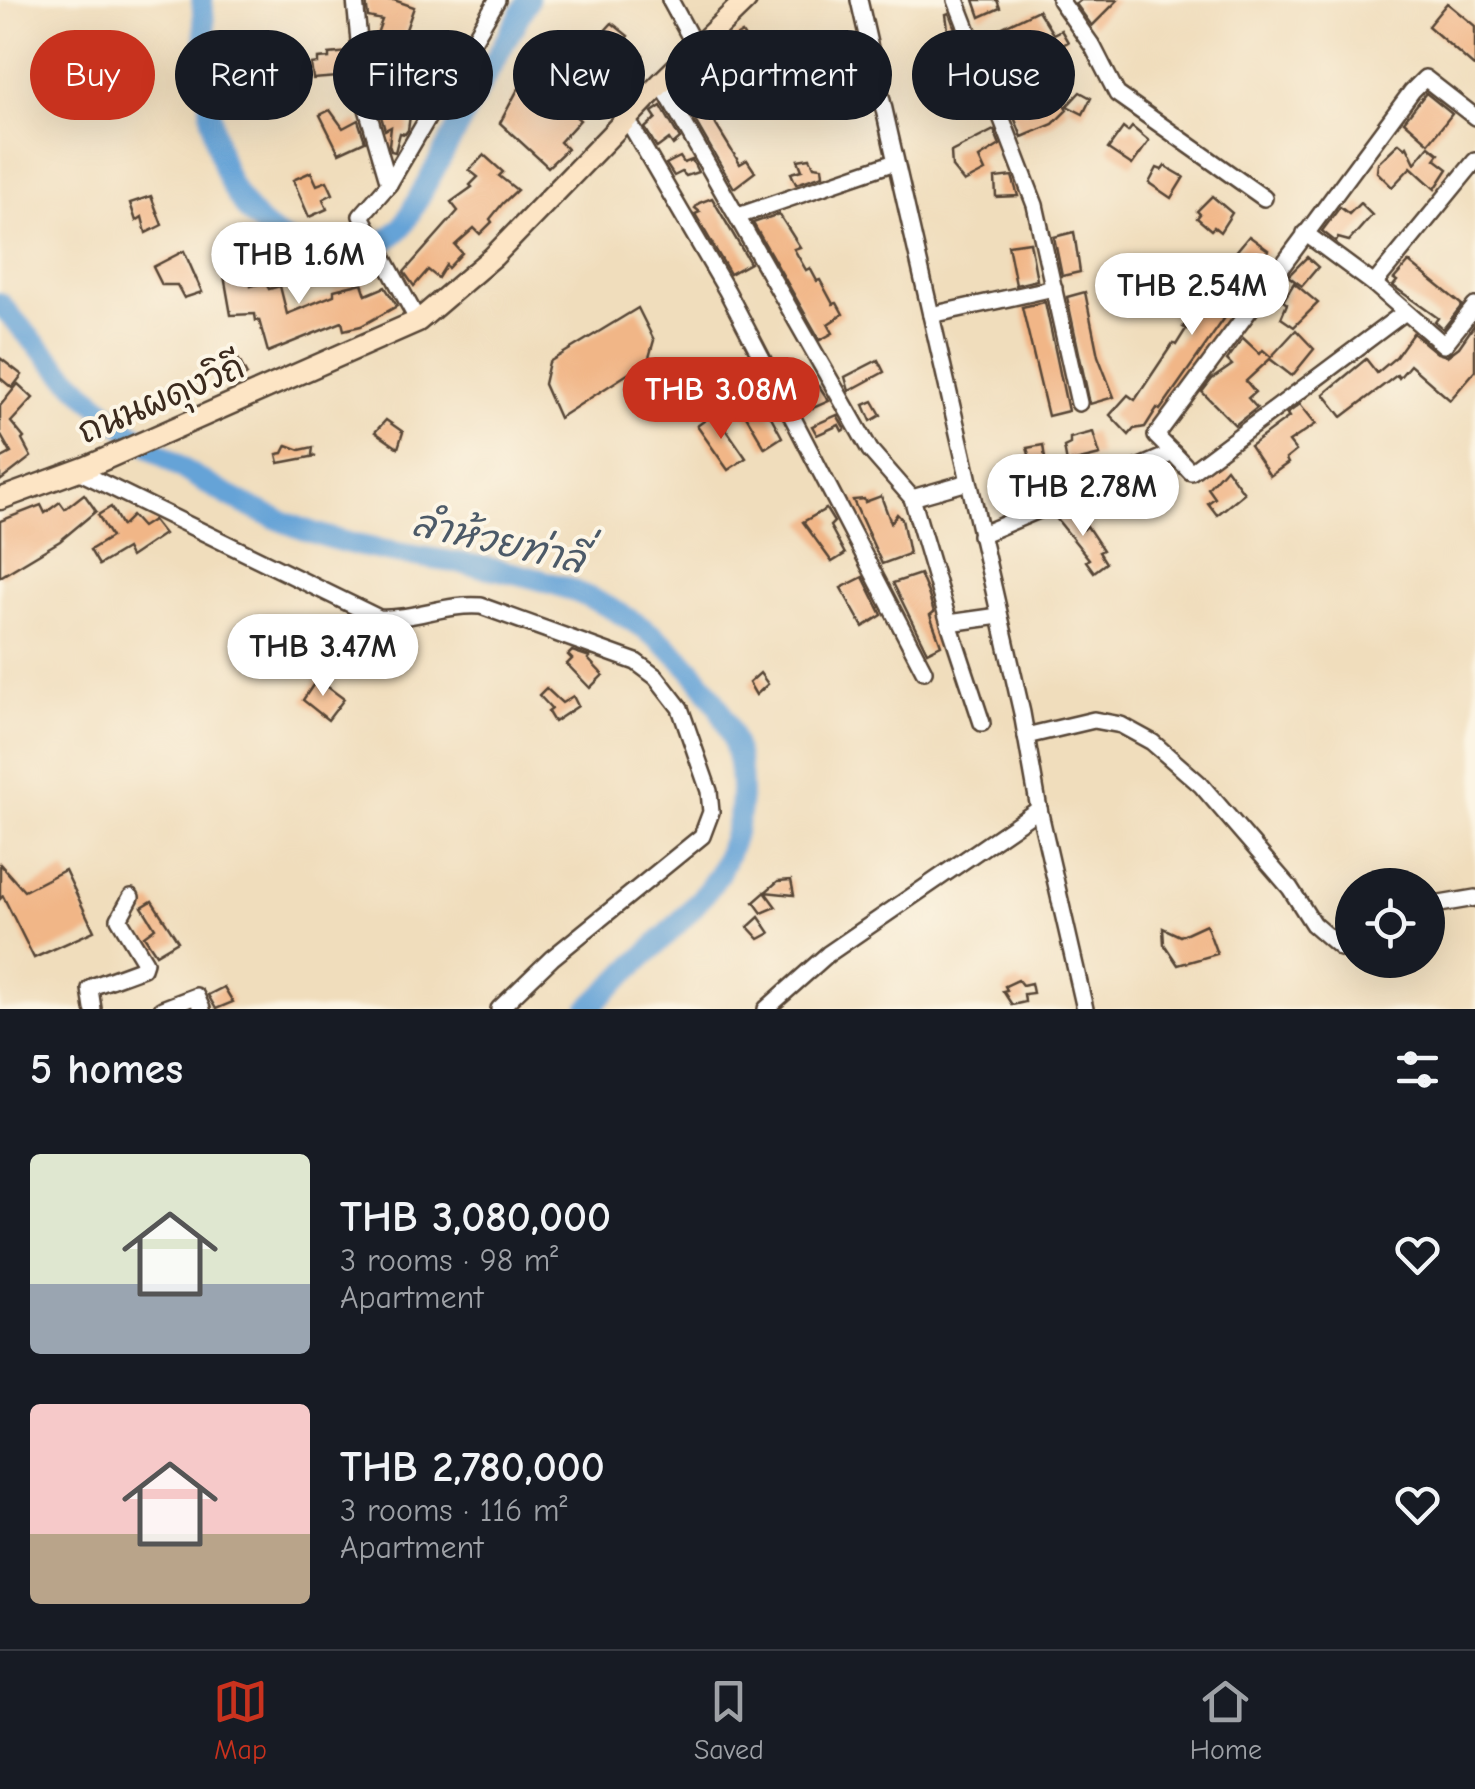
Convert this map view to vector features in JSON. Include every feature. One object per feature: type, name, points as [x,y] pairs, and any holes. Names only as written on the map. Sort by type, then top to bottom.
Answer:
[{"type":"main road","name":"ถนนผดุงวิถี","points":[[715,30],[746,0]]},
{"type":"main road","name":"ถนนผดุงวิถี","points":[[645,99],[665,79]]},
{"type":"main road","name":"ถนนผดุงวิถี","points":[[0,498],[82,469],[211,413],[414,312],[493,257],[625,120]]},
{"type":"street","points":[[355,0],[365,102],[389,184]]},
{"type":"street","points":[[414,312],[361,216],[389,184],[497,0]]},
{"type":"street","points":[[670,0],[686,30]]},
{"type":"street","points":[[859,0],[1085,1009]]},
{"type":"street","points":[[956,0],[1035,205],[1079,403]]},
{"type":"street","points":[[1060,0],[1093,46],[1118,94],[1264,198]]},
{"type":"street","points":[[1405,312],[1191,472],[1156,436],[1425,78],[1475,117]]},
{"type":"street","points":[[661,83],[870,450],[912,498],[982,724]]},
{"type":"street","points":[[627,120],[727,291],[924,671]]},
{"type":"street","points":[[1374,284],[1475,161]]},
{"type":"street","points":[[738,216],[895,162]]},
{"type":"street","points":[[1305,233],[1374,284],[1444,346],[1475,306]]},
{"type":"street","points":[[931,314],[1054,288]]},
{"type":"street","points":[[980,535],[1172,454]]},
{"type":"street","points":[[82,469],[379,618],[402,618],[460,604],[481,606],[636,662],[671,693],[680,708],[709,792],[708,826],[687,850],[552,958],[499,1009]]},
{"type":"street","points":[[912,498],[968,482]]},
{"type":"street","points":[[950,623],[999,616]]},
{"type":"street","points":[[1026,736],[1094,720],[1121,725],[1152,742],[1201,785],[1290,888],[1314,924],[1335,943]]},
{"type":"street","points":[[766,1009],[828,954],[1039,809]]},
{"type":"street","points":[[92,1009],[90,989],[143,968],[145,962],[119,918],[131,897]]},
{"type":"street","points":[[1445,903],[1475,898]]},
{"type":"street","points":[[162,1009],[196,996],[202,1009]]},
{"type":"building","points":[[366,0],[394,0],[414,7],[406,30],[378,30],[382,20],[368,17]]},
{"type":"building","points":[[974,0],[997,0],[1000,8],[980,17]]},
{"type":"building","points":[[1081,0],[1118,0],[1092,26],[1076,4]]},
{"type":"building","points":[[1447,3],[1475,26],[1475,67],[1428,26]]},
{"type":"building","points":[[1038,10],[1050,30],[996,30]]},
{"type":"building","points":[[949,13],[955,30],[948,30]]},
{"type":"building","points":[[333,54],[333,77],[313,79],[313,64],[329,58]]},
{"type":"building","points":[[1080,92],[1091,98],[1083,114],[1075,110],[1075,97]]},
{"type":"building","points":[[1426,93],[1452,114],[1429,143],[1404,121]]},
{"type":"building","points":[[513,99],[513,120],[580,120],[560,142],[567,149],[548,167],[500,123]]},
{"type":"building","points":[[661,106],[665,120],[669,120],[680,139],[673,145],[669,139],[657,148],[645,128],[656,118],[652,112]]},
{"type":"building","points":[[330,110],[333,120],[343,128],[358,120],[365,141],[339,153],[320,115]]},
{"type":"building","points":[[382,120],[409,120],[408,130],[400,133],[395,152],[389,145],[391,127],[385,130]]},
{"type":"building","points":[[695,120],[715,120],[740,164],[747,160],[755,172],[734,188]]},
{"type":"building","points":[[1015,120],[1057,120],[1053,124],[1022,137]]},
{"type":"building","points":[[1132,127],[1149,141],[1132,165],[1108,149],[1123,128],[1128,132]]},
{"type":"building","points":[[994,130],[1000,145],[979,158],[985,171],[964,182],[952,167],[951,152]]},
{"type":"building","points":[[1399,143],[1407,146],[1415,163],[1429,146],[1439,154],[1435,159],[1448,169],[1435,189],[1411,167],[1392,187],[1377,172],[1378,163]]},
{"type":"building","points":[[484,155],[503,172],[499,176],[517,190],[480,234],[474,228],[455,245],[462,253],[448,268],[446,265],[438,278],[428,270],[414,286],[404,272],[458,211],[451,202],[472,187],[478,177],[469,170]]},
{"type":"building","points":[[680,157],[684,163],[692,160],[698,172],[674,176],[666,164]]},
{"type":"building","points":[[810,158],[814,166],[822,167],[823,175],[796,184],[791,173],[802,170],[798,160]]},
{"type":"building","points":[[1165,166],[1184,177],[1171,198],[1149,183],[1157,168],[1162,170]]},
{"type":"building","points":[[311,172],[317,185],[327,181],[333,194],[323,199],[327,209],[309,217],[293,180]]},
{"type":"building","points":[[1012,176],[1018,196],[996,197],[995,178]]},
{"type":"building","points":[[151,196],[162,225],[146,233],[142,217],[136,221],[130,203]]},
{"type":"building","points":[[1212,196],[1232,213],[1220,232],[1197,218],[1197,211]]},
{"type":"building","points":[[712,198],[750,263],[730,274],[695,214],[700,212],[695,208],[699,203]]},
{"type":"building","points":[[1360,203],[1372,215],[1349,241],[1338,238],[1336,242],[1322,231],[1340,207],[1349,214]]},
{"type":"building","points":[[779,214],[800,247],[794,249],[806,270],[810,268],[843,314],[828,324],[833,333],[820,340],[753,223]]},
{"type":"building","points":[[1074,232],[1080,272],[1062,276],[1054,237]]},
{"type":"building","points":[[1249,236],[1268,250],[1258,264],[1263,267],[1251,283],[1246,286],[1241,282],[1220,316],[1224,319],[1160,410],[1157,408],[1145,427],[1134,429],[1129,435],[1110,415],[1128,395],[1135,400],[1173,343],[1176,345],[1206,288]]},
{"type":"building","points":[[1030,242],[1037,280],[1016,285],[1008,245]]},
{"type":"building","points":[[184,251],[202,292],[184,298],[177,285],[162,285],[153,267]]},
{"type":"building","points":[[220,253],[236,253],[239,269],[250,270],[251,286],[265,282],[269,289],[280,286],[287,314],[334,295],[334,290],[362,283],[366,295],[385,287],[397,306],[361,326],[344,330],[342,322],[268,352],[255,314],[231,315]]},
{"type":"building","points":[[1307,257],[1318,267],[1302,286],[1288,276]]},
{"type":"building","points":[[1409,262],[1462,305],[1443,329],[1435,322],[1438,318],[1393,286],[1397,281],[1394,279]]},
{"type":"building","points":[[1294,283],[1318,303],[1294,327],[1281,318],[1287,304],[1283,301]]},
{"type":"building","points":[[1085,292],[1098,356],[1114,397],[1090,404],[1067,297]]},
{"type":"building","points":[[1045,302],[1068,411],[1048,416],[1022,307]]},
{"type":"building","points":[[638,308],[654,340],[648,361],[559,418],[544,384],[549,362]]},
{"type":"building","points":[[1475,324],[1475,371],[1450,400],[1410,365],[1399,378],[1397,375],[1342,417],[1324,394],[1366,359],[1377,373],[1396,357],[1413,333],[1437,353],[1447,356],[1459,347]]},
{"type":"building","points":[[1296,330],[1314,349],[1292,376],[1270,359],[1246,381],[1255,392],[1248,398],[1257,408],[1235,425],[1202,392],[1232,365],[1227,360],[1243,338],[1260,354],[1263,350],[1271,357]]},
{"type":"building","points":[[0,358],[22,375],[12,388],[0,378]]},
{"type":"building","points":[[239,360],[247,375],[229,387],[219,371]]},
{"type":"building","points":[[878,360],[884,372],[849,391],[845,377]]},
{"type":"building","points":[[700,381],[715,407],[705,411],[690,386]]},
{"type":"building","points":[[813,383],[829,401],[804,412],[792,391]]},
{"type":"building","points":[[18,384],[33,398],[11,422],[24,438],[31,457],[0,481],[0,459],[11,453],[0,434],[0,406]]},
{"type":"building","points":[[757,391],[782,437],[765,448],[738,402]]},
{"type":"building","points":[[873,401],[881,415],[871,421],[864,405]]},
{"type":"building","points":[[1300,404],[1316,424],[1289,442],[1296,451],[1286,459],[1288,463],[1270,476],[1250,446]]},
{"type":"building","points":[[715,413],[746,458],[728,470],[697,426]]},
{"type":"building","points":[[837,415],[845,429],[842,431],[839,425],[817,435],[812,426]]},
{"type":"building","points":[[386,420],[403,432],[398,448],[375,432]]},
{"type":"building","points":[[1093,432],[1100,455],[1067,463],[1064,447],[1070,444],[1070,438]]},
{"type":"building","points":[[287,445],[300,450],[313,447],[312,455],[316,456],[279,463],[277,454],[283,453]]},
{"type":"building","points":[[1043,445],[1050,493],[1041,494],[1027,448]]},
{"type":"building","points":[[1226,468],[1244,493],[1217,515],[1208,503],[1215,498],[1208,488]]},
{"type":"building","points":[[84,494],[96,511],[60,541],[0,577],[0,521],[41,505],[45,513],[60,502],[65,509]]},
{"type":"building","points":[[881,496],[891,523],[897,514],[902,519],[909,554],[882,564],[853,500],[865,502]]},
{"type":"building","points":[[111,507],[122,526],[132,516],[142,527],[153,520],[164,534],[130,557],[126,549],[99,565],[90,550],[111,537],[98,515]]},
{"type":"building","points":[[1072,508],[1103,550],[1099,552],[1106,563],[1094,572],[1086,561],[1089,559],[1056,518]]},
{"type":"building","points":[[826,509],[845,554],[832,562],[803,522]]},
{"type":"building","points":[[920,574],[941,645],[927,652],[893,583]]},
{"type":"building","points":[[863,577],[882,615],[863,627],[841,588]]},
{"type":"building","points":[[572,651],[590,657],[603,675],[590,688],[567,664]]},
{"type":"building","points":[[760,673],[768,684],[756,695],[749,683]]},
{"type":"building","points":[[317,679],[344,699],[328,720],[303,700]]},
{"type":"building","points":[[546,688],[562,703],[573,696],[578,706],[554,722],[548,712],[552,709],[539,695]]},
{"type":"building","points":[[0,864],[24,891],[65,870],[94,931],[34,958],[3,896],[0,899]]},
{"type":"building","points":[[791,880],[794,895],[765,892],[778,881]]},
{"type":"building","points":[[765,892],[776,907],[762,913],[754,902]]},
{"type":"building","points":[[152,901],[178,941],[156,954],[144,936],[155,928],[142,907]]},
{"type":"building","points":[[759,917],[770,933],[759,939],[748,927]]},
{"type":"building","points":[[1206,924],[1217,954],[1178,965],[1164,944],[1163,928],[1180,936]]},
{"type":"building","points":[[1018,980],[1022,985],[1031,983],[1033,993],[1024,994],[1025,1002],[1012,1005],[1003,991]]},
{"type":"building","points":[[224,987],[233,1002],[216,1009],[208,995]]},
{"type":"waterway","name":"ลำห้วยท่าลี่","points":[[202,0],[211,112],[217,148],[229,181],[247,210],[274,234],[311,251],[336,255],[361,252],[384,242],[403,226],[528,0]]},
{"type":"waterway","name":"ลำห้วยท่าลี่","points":[[0,303],[99,405],[135,435],[214,488],[256,510],[330,538],[514,573],[591,598],[635,623],[674,653],[706,688],[729,729],[740,774],[738,822],[719,873],[708,889],[677,925],[588,1009]]}]
